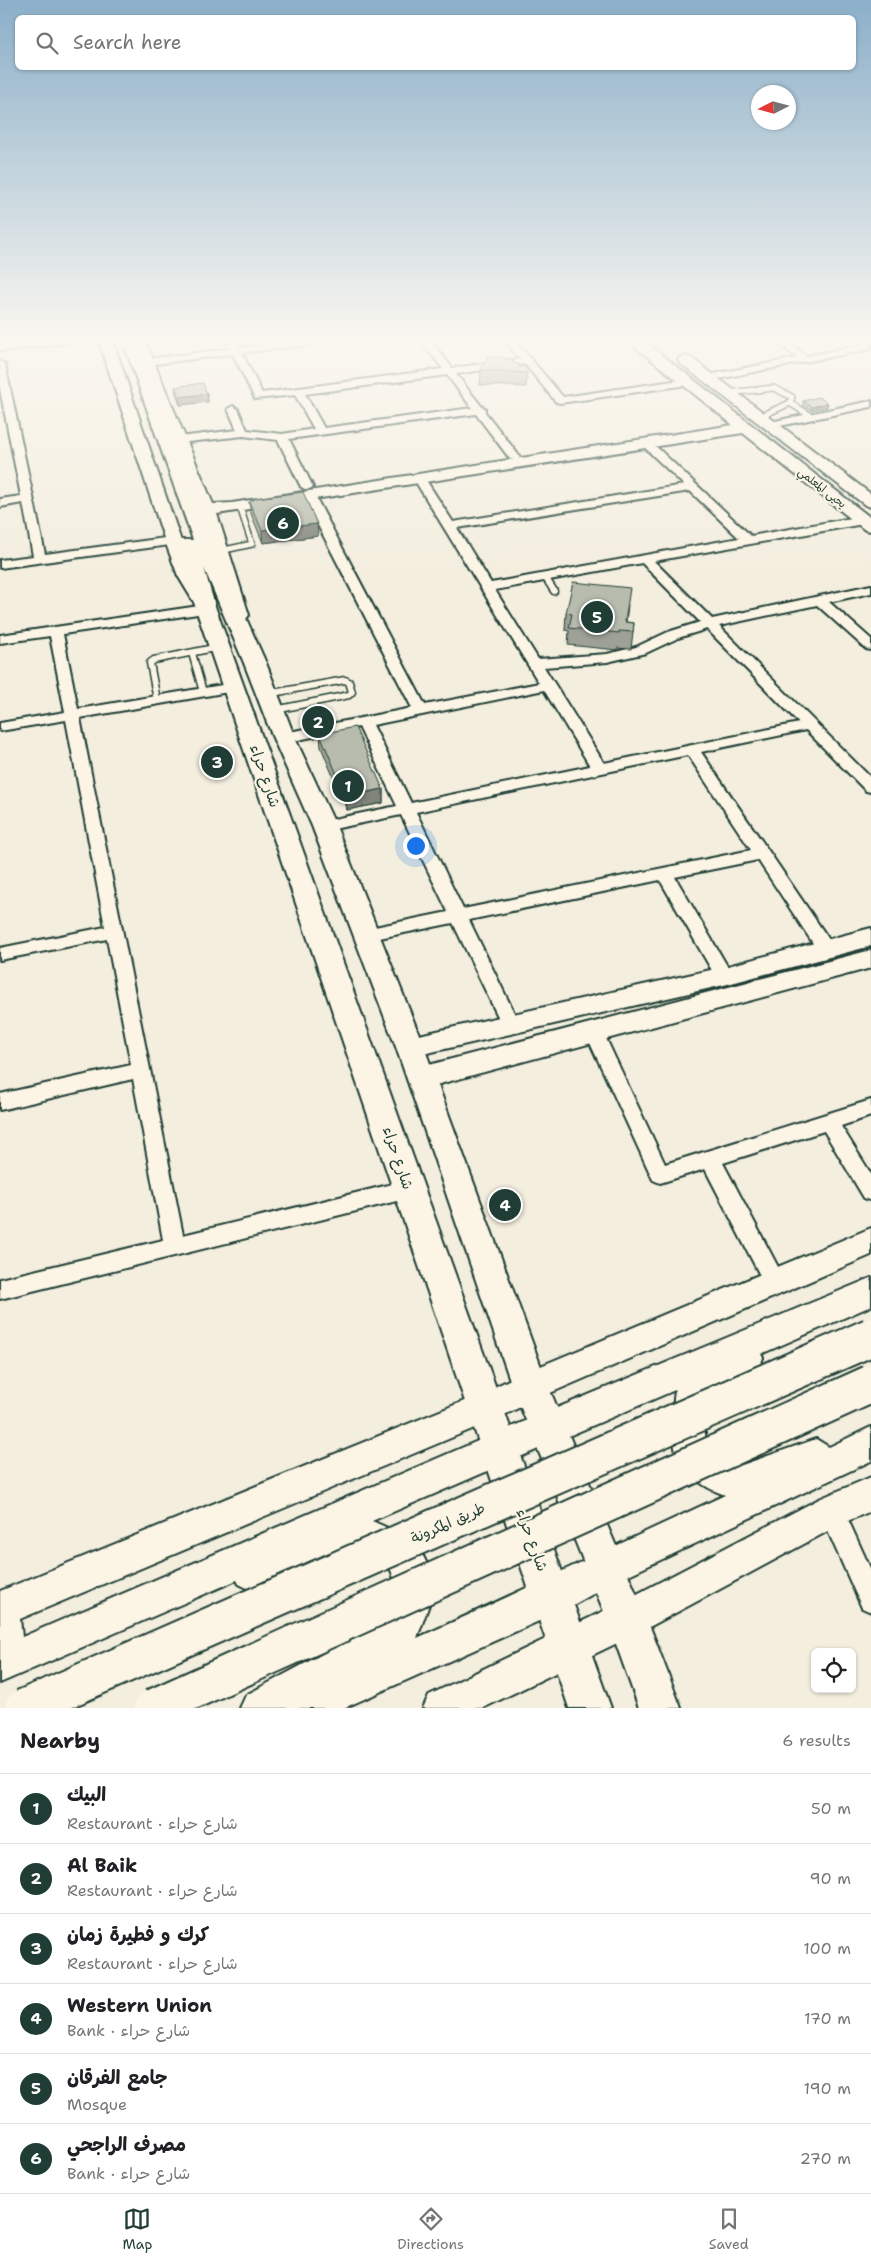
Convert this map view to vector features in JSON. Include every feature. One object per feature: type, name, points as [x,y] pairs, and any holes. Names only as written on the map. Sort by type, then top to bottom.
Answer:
[{"type":"main road","name":"شارع حراء","points":[[132,418],[173,541],[187,576],[206,609]]},
{"type":"main road","name":"شارع حراء","points":[[149,418],[256,664],[284,738],[324,826],[410,1047],[530,1386],[627,1619],[660,1708]]},
{"type":"main road","name":"شارع حراء","points":[[158,418],[210,561]]},
{"type":"main road","name":"شارع حراء","points":[[170,418],[207,508],[210,561],[206,609],[206,650],[234,687],[499,1449],[553,1596],[590,1708]]},
{"type":"main road","name":"يحيى المعلمي","points":[[733,418],[867,523]]},
{"type":"main road","name":"يحيى المعلمي","points":[[760,418],[871,502]]},
{"type":"main road","points":[[207,508],[240,507],[308,492],[646,444],[740,423]]},
{"type":"main road","points":[[207,508],[228,499],[420,479],[514,457],[711,430]]},
{"type":"main road","points":[[824,489],[846,483]]},
{"type":"main road","points":[[410,1047],[724,976],[774,975],[826,949],[871,937]]},
{"type":"main road","points":[[421,1078],[594,1032],[774,975],[871,959]]},
{"type":"main road","points":[[871,1241],[530,1386],[486,1408],[0,1609],[4,1664],[499,1449],[871,1292]]},
{"type":"main road","points":[[841,1305],[691,1390],[687,1425],[692,1452],[714,1474],[739,1483],[871,1438]]},
{"type":"main road","name":"طريق المكرونة","points":[[24,1708],[871,1337]]},
{"type":"main road","points":[[153,1708],[871,1384]]},
{"type":"main road","points":[[301,1708],[553,1596],[606,1568],[871,1444]]},
{"type":"main road","points":[[442,1708],[627,1619],[831,1511],[871,1494]]},
{"type":"main road","points":[[52,1643],[358,1533],[396,1549],[409,1564],[413,1599],[402,1631],[259,1708]]},
{"type":"street","points":[[11,418],[40,558]]},
{"type":"street","points":[[237,418],[243,433]]},
{"type":"street","points":[[313,418],[321,432]]},
{"type":"street","points":[[179,440],[243,433],[282,437],[424,418]]},
{"type":"street","points":[[486,418],[514,457]]},
{"type":"street","points":[[764,421],[794,418]]},
{"type":"street","points":[[282,437],[308,492],[421,711]]},
{"type":"street","points":[[646,444],[749,541]]},
{"type":"street","points":[[420,479],[600,769]]},
{"type":"street","points":[[449,526],[693,488]]},
{"type":"street","points":[[0,503],[28,499]]},
{"type":"street","points":[[488,587],[749,541],[867,523]]},
{"type":"street","points":[[0,564],[173,541]]},
{"type":"street","points":[[645,560],[871,787]]},
{"type":"street","points":[[535,663],[572,662],[608,658],[641,650],[673,635],[709,624],[871,589]]},
{"type":"street","points":[[819,600],[871,646]]},
{"type":"street","points":[[0,638],[206,609]]},
{"type":"street","points":[[56,630],[175,1246]]},
{"type":"street","points":[[284,738],[549,685]]},
{"type":"street","points":[[0,726],[234,687]]},
{"type":"street","points":[[364,722],[511,1025]]},
{"type":"street","points":[[324,826],[809,726]]},
{"type":"street","points":[[692,750],[760,854],[826,949]]},
{"type":"street","points":[[366,935],[760,854]]},
{"type":"street","points":[[664,873],[724,976]]},
{"type":"street","points":[[0,954],[115,931]]},
{"type":"street","points":[[594,1032],[660,1174],[871,1108]]},
{"type":"street","points":[[0,1102],[141,1070]]},
{"type":"street","points":[[828,1121],[871,1192]]},
{"type":"street","points":[[710,1159],[774,1282]]},
{"type":"street","points":[[0,1289],[409,1189]]},
{"type":"street","points":[[831,1511],[871,1599]]},
{"type":"lane","points":[[764,421],[769,418]]},
{"type":"lane","points":[[210,561],[252,544],[240,507]]},
{"type":"lane","points":[[545,577],[554,591]]},
{"type":"lane","points":[[157,700],[150,663],[154,660],[206,650],[203,692]]},
{"type":"lane","points":[[345,680],[349,682],[352,692],[349,695],[307,704],[270,702],[302,688],[345,680]]},
{"type":"lane","points":[[302,688],[307,704]]},
{"type":"building","points":[[303,492],[317,524],[262,530],[249,502],[256,498]]},
{"type":"building","points":[[573,582],[630,588],[625,622],[634,623],[633,632],[619,631],[619,633],[569,628],[572,614],[566,613]]},
{"type":"building","points":[[355,727],[383,789],[346,796],[320,734]]},
{"type":"place","name":"مصرف الراجحي","points":[[283,523]]},
{"type":"place","name":"جامع الفرقان","points":[[597,617]]},
{"type":"place","name":"Al Baik","points":[[318,722]]},
{"type":"place","name":"كرك و فطيرة زمان","points":[[217,762]]},
{"type":"place","name":"البيك","points":[[348,786]]},
{"type":"place","name":"Western Union","points":[[505,1205]]}]
